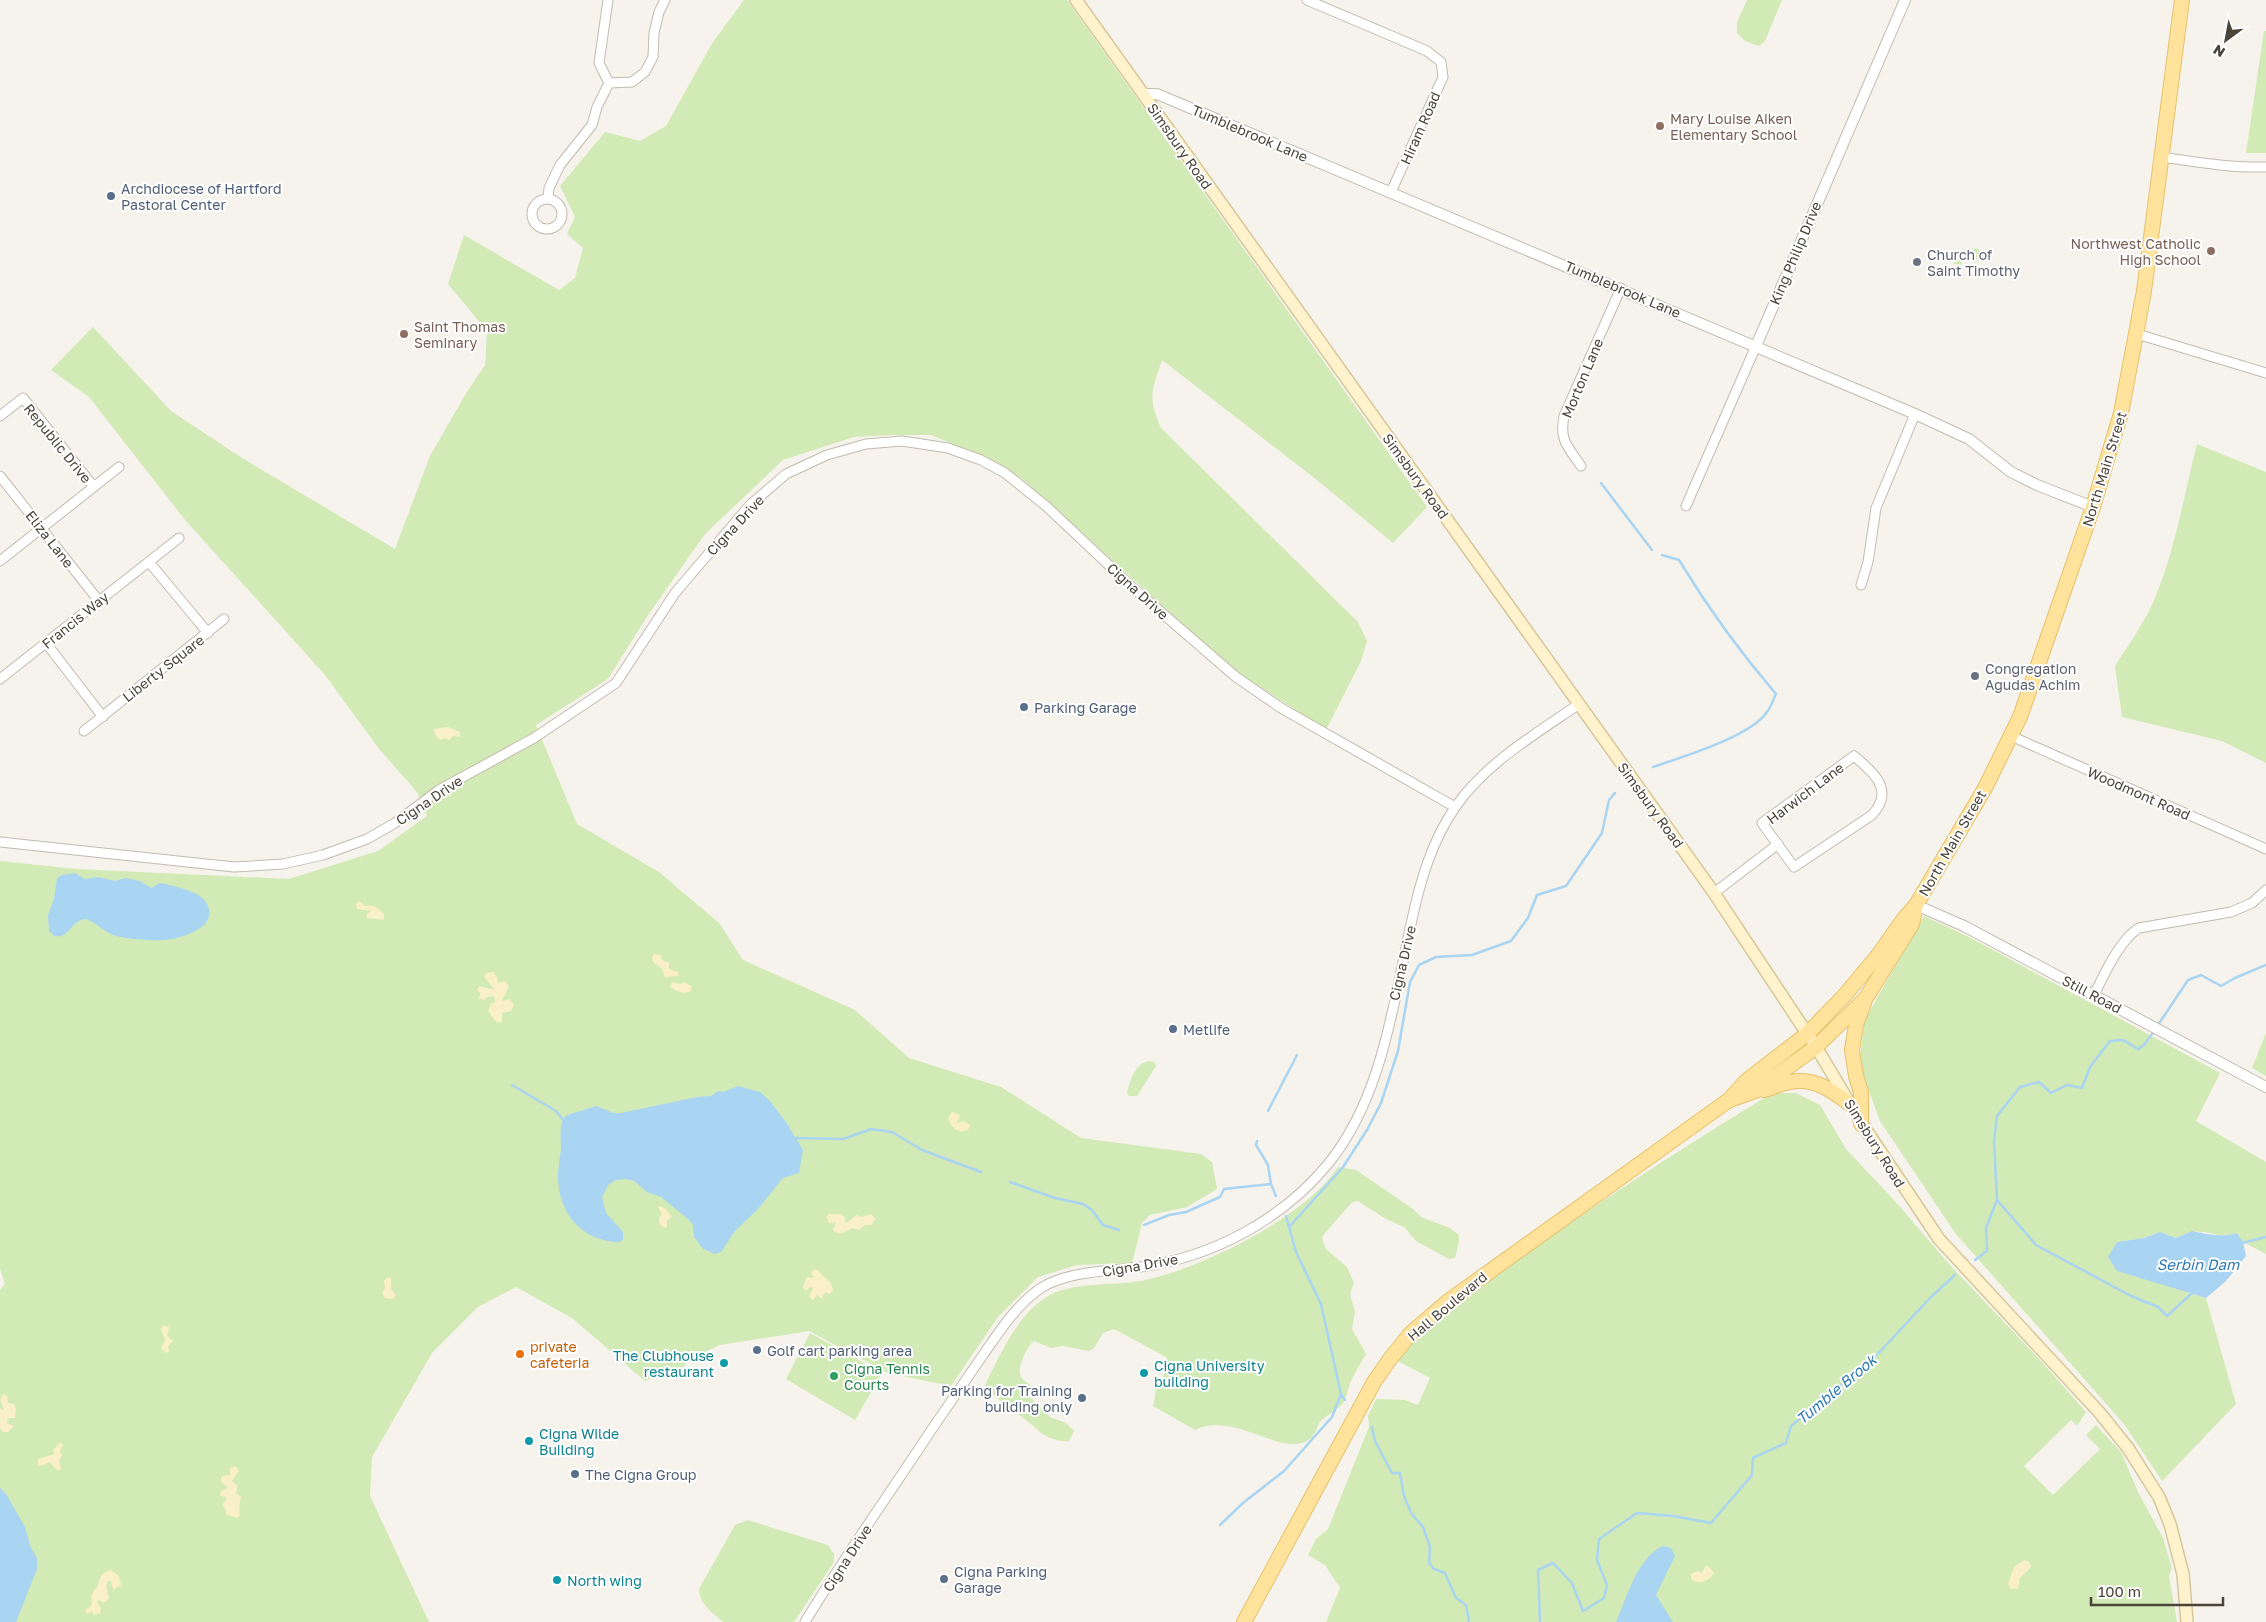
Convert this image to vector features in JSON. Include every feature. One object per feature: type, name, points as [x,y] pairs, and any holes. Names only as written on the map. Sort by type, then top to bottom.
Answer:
[{"type":"main road","name":"Simsbury Road","points":[[1076,0],[1714,893],[1816,1047],[1861,1124],[1939,1239],[2099,1412],[2133,1455],[2159,1497],[2170,1524],[2183,1574],[2187,1622]]},
{"type":"main road","name":"North Main Street","points":[[1807,1034],[1844,996],[1916,904],[1985,788],[2011,736],[2037,671],[2093,507],[2121,413],[2137,334],[2182,0]]},
{"type":"main road","name":"North Main Street","points":[[1816,1047],[1866,998],[1912,924],[1916,904]]},
{"type":"main road","points":[[1861,1124],[1860,1092],[1852,1050],[1856,1025],[1866,998]]},
{"type":"main road","name":"Hall Boulevard","points":[[1244,1622],[1368,1394],[1390,1359],[1411,1333],[1468,1286],[1729,1100],[1746,1081],[1807,1034]]},
{"type":"main road","name":"Hall Boulevard","points":[[1729,1100],[1756,1091],[1816,1047]]},
{"type":"main road","points":[[1756,1091],[1774,1088],[1787,1082],[1802,1080],[1818,1084],[1850,1104]]},
{"type":"street","points":[[608,0],[599,63],[608,83]]},
{"type":"street","points":[[608,83],[632,82],[645,72],[653,57],[654,33],[659,12],[665,0]]},
{"type":"street","name":"Hiram Road","points":[[1307,0],[1427,51],[1441,62],[1442,77],[1391,192]]},
{"type":"street","name":"King Philip Drive","points":[[1686,506],[1905,0]]},
{"type":"street","points":[[548,199],[549,188],[560,165],[592,125],[596,107],[608,83]]},
{"type":"street","name":"Tumblebrook Lane","points":[[1143,94],[1157,94],[1621,288],[1914,414],[1969,439],[2020,476],[2093,507]]},
{"type":"street","points":[[2161,157],[2198,163],[2266,167]]},
{"type":"street","name":"Morton Lane","points":[[1581,466],[1564,440],[1561,430],[1564,416],[1621,288]]},
{"type":"street","points":[[2137,334],[2266,372]]},
{"type":"street","name":"Republic Drive","points":[[0,416],[23,398],[94,487]]},
{"type":"street","points":[[1861,585],[1868,562],[1876,508],[1914,414]]},
{"type":"street","name":"Cigna Drive","points":[[0,842],[234,867],[283,864],[323,855],[367,839],[395,823],[439,790],[534,738],[616,683],[675,593],[750,505],[786,474],[828,455],[866,444],[902,441],[948,448],[981,460],[1005,474],[1046,506],[1132,587],[1236,677],[1281,708],[1456,807]]},
{"type":"street","name":"Republic Drive","points":[[0,561],[119,466]]},
{"type":"street","name":"Eliza Lane","points":[[0,476],[99,601]]},
{"type":"street","name":"Francis Way","points":[[0,679],[178,538]]},
{"type":"street","points":[[149,562],[208,633]]},
{"type":"street","name":"Liberty Square","points":[[84,731],[224,619]]},
{"type":"street","points":[[46,644],[103,716]]},
{"type":"street","name":"Cigna Drive","points":[[806,1622],[954,1397],[1019,1307],[1042,1287],[1065,1278],[1164,1264],[1197,1254],[1234,1238],[1289,1202],[1327,1165],[1343,1143],[1363,1106],[1380,1060],[1423,871],[1456,807],[1474,785],[1500,760],[1579,704]]},
{"type":"street","name":"Woodmont Road","points":[[2011,736],[2266,850]]},
{"type":"street","name":"Harwich Lane","points":[[1854,756],[1870,769],[1881,785],[1884,796],[1879,807],[1872,815],[1794,867],[1778,844],[1762,823],[1854,756]]},
{"type":"street","name":"Harwich Lane","points":[[1714,893],[1778,844]]},
{"type":"street","points":[[2094,995],[2122,944],[2139,928],[2231,912],[2252,903],[2266,890]]},
{"type":"street","name":"Still Road","points":[[1916,904],[1964,926],[2266,1087]]},
{"type":"green space","points":[[744,0],[1067,0],[1427,507],[1393,543],[1317,480],[1162,360],[1153,394],[1154,408],[1161,428],[1358,622],[1367,641],[1361,661],[1326,730],[1230,667],[1021,478],[975,453],[931,435],[854,437],[783,460],[705,534],[646,618],[608,679],[536,725],[577,824],[659,872],[719,923],[743,960],[855,1010],[909,1058],[1001,1087],[1081,1138],[1201,1154],[1212,1162],[1217,1189],[1187,1207],[1150,1215],[1142,1223],[1132,1263],[1077,1265],[1038,1277],[998,1317],[951,1386],[888,1373],[809,1331],[720,1345],[688,1360],[678,1376],[658,1375],[645,1381],[572,1318],[516,1287],[478,1307],[432,1353],[372,1457],[370,1496],[429,1622],[0,1622],[0,1290],[5,1284],[0,1269],[0,861],[76,869],[289,879],[378,851],[427,816],[417,792],[379,749],[325,675],[186,521],[89,397],[51,370],[93,327],[171,411],[242,458],[395,549],[430,456],[465,395],[485,365],[487,331],[448,284],[464,235],[559,290],[575,278],[583,248],[567,234],[575,217],[560,186],[605,132],[640,141],[666,126],[713,42]]},
{"type":"green space","points":[[1747,0],[1782,0],[1765,41],[1759,46],[1745,41],[1737,33],[1737,22]]},
{"type":"green space","points":[[2264,31],[2266,31],[2266,153],[2246,153]]},
{"type":"green space","points":[[1968,248],[1969,251],[1976,248],[1981,252],[1975,263],[1965,257],[1960,266],[1953,263],[1961,255],[1960,252]]},
{"type":"green space","points":[[2197,444],[2266,472],[2266,763],[2222,741],[2122,717],[2115,666],[2138,631],[2157,593],[2174,539]]},
{"type":"green space","points":[[1924,916],[1967,936],[2220,1073],[2196,1121],[2266,1162],[2266,1254],[2243,1242],[2237,1233],[2223,1235],[2196,1231],[2176,1238],[2160,1232],[2144,1238],[2117,1242],[2173,1288],[2206,1298],[2236,1404],[2162,1481],[2124,1424],[1955,1233],[1880,1121],[1859,1064],[1865,1019]]},
{"type":"green space","points":[[2266,1033],[2266,1076],[2252,1068]]},
{"type":"green space","points":[[1150,1061],[1155,1063],[1156,1066],[1137,1096],[1129,1096],[1127,1093],[1134,1073],[1140,1065]]},
{"type":"green space","points":[[1772,1093],[1796,1093],[1820,1105],[1846,1149],[2086,1412],[2077,1426],[2071,1420],[2024,1466],[2053,1495],[2100,1449],[2086,1435],[2096,1425],[2121,1452],[2139,1494],[2163,1538],[2172,1568],[2169,1576],[2177,1622],[1326,1622],[1340,1588],[1325,1565],[1308,1555],[1316,1539],[1328,1529],[1369,1427],[1368,1416],[1376,1399],[1405,1400],[1418,1405],[1430,1378],[1396,1360],[1426,1331],[1459,1304],[1558,1232],[1648,1171]]},
{"type":"green space","points":[[1338,1167],[1356,1170],[1413,1209],[1421,1217],[1450,1228],[1459,1235],[1459,1241],[1455,1258],[1449,1259],[1416,1241],[1404,1227],[1386,1219],[1358,1201],[1352,1202],[1325,1233],[1322,1238],[1326,1249],[1347,1267],[1354,1283],[1350,1294],[1355,1312],[1352,1329],[1366,1354],[1351,1381],[1343,1403],[1320,1422],[1310,1439],[1299,1444],[1286,1443],[1225,1426],[1210,1425],[1195,1430],[1153,1406],[1158,1384],[1167,1368],[1166,1357],[1114,1329],[1103,1333],[1094,1348],[1089,1351],[1063,1346],[1051,1348],[1034,1341],[1024,1356],[1020,1375],[1030,1385],[1030,1397],[1050,1417],[1066,1423],[1074,1431],[1069,1441],[1056,1440],[1043,1434],[997,1398],[985,1385],[1017,1326],[1045,1298],[1079,1286],[1141,1281],[1192,1266],[1249,1239],[1277,1222],[1323,1186]]},
{"type":"green space","name":"Cigna Tennis Courts","points":[[810,1333],[882,1373],[855,1420],[786,1379]]},
{"type":"green space","points":[[748,1520],[828,1545],[834,1554],[834,1562],[794,1622],[723,1622],[707,1608],[702,1600],[699,1589],[735,1525]]},
{"type":"sand","points":[[448,727],[460,732],[460,737],[453,736],[449,740],[445,738],[440,740],[435,735],[434,729]]},
{"type":"sand","points":[[359,901],[365,906],[374,906],[384,914],[384,920],[367,918],[366,915],[371,911],[357,909],[356,904]]},
{"type":"sand","points":[[654,954],[661,955],[662,960],[669,963],[669,969],[678,972],[679,976],[665,977],[662,969],[653,962],[652,957]]},
{"type":"sand","points":[[493,972],[497,977],[498,983],[505,981],[509,986],[502,1001],[510,999],[514,1005],[511,1011],[502,1013],[502,1022],[499,1023],[494,1020],[488,1010],[491,1004],[495,1002],[494,996],[487,997],[484,1000],[478,998],[481,994],[477,990],[479,986],[495,990],[484,977],[486,973]]},
{"type":"sand","points":[[672,982],[681,984],[684,982],[691,986],[691,991],[686,993],[677,991],[670,986]]},
{"type":"sand","points":[[952,1112],[960,1115],[957,1123],[963,1121],[970,1125],[968,1130],[958,1131],[951,1125],[948,1118]]},
{"type":"sand","points":[[658,1207],[666,1209],[672,1217],[667,1220],[665,1228],[660,1225],[659,1218],[662,1214]]},
{"type":"sand","points":[[829,1214],[841,1214],[846,1218],[844,1221],[847,1223],[856,1215],[862,1217],[871,1214],[876,1219],[871,1225],[865,1225],[859,1230],[852,1228],[840,1233],[833,1230],[836,1222],[829,1223],[826,1217]]},
{"type":"sand","points":[[816,1269],[831,1283],[833,1290],[830,1294],[825,1292],[822,1299],[817,1295],[813,1300],[809,1297],[813,1288],[810,1287],[806,1291],[803,1287],[807,1277],[814,1278],[811,1272]]},
{"type":"sand","points":[[387,1277],[391,1278],[391,1289],[396,1295],[393,1299],[385,1298],[382,1293],[385,1287],[384,1281]]},
{"type":"sand","points":[[163,1325],[169,1327],[167,1336],[173,1341],[168,1346],[169,1351],[166,1353],[161,1348],[165,1340],[161,1329]]},
{"type":"sand","points":[[3,1394],[7,1396],[8,1403],[14,1404],[16,1408],[15,1418],[8,1418],[7,1423],[14,1426],[8,1432],[3,1432],[0,1428],[0,1407],[1,1410],[4,1409],[0,1400]]},
{"type":"sand","points":[[61,1442],[63,1445],[60,1451],[62,1456],[59,1460],[61,1470],[56,1470],[50,1462],[41,1466],[38,1465],[38,1459],[54,1454],[53,1450]]},
{"type":"sand","points":[[236,1466],[239,1471],[232,1481],[238,1486],[236,1493],[241,1497],[239,1506],[240,1516],[237,1518],[226,1515],[226,1510],[222,1505],[227,1498],[220,1495],[221,1491],[228,1487],[221,1482],[221,1478],[230,1475],[230,1468]]},
{"type":"sand","points":[[2024,1560],[2029,1562],[2031,1567],[2020,1578],[2018,1589],[2011,1589],[2008,1584],[2014,1567]]},
{"type":"sand","points":[[1705,1566],[1708,1566],[1714,1572],[1710,1578],[1704,1582],[1697,1582],[1691,1579],[1691,1574],[1698,1571],[1702,1573]]},
{"type":"sand","points":[[111,1570],[119,1576],[121,1585],[113,1590],[111,1581],[108,1581],[106,1586],[109,1598],[104,1603],[99,1600],[97,1602],[101,1608],[100,1613],[94,1615],[92,1611],[87,1614],[85,1611],[92,1604],[92,1594],[98,1586],[100,1578]]},
{"type":"water","points":[[75,873],[85,879],[98,877],[115,881],[126,878],[140,881],[151,888],[160,883],[184,889],[202,897],[209,910],[209,918],[198,930],[190,934],[164,940],[116,936],[85,919],[80,920],[63,935],[54,936],[49,931],[48,915],[54,899],[57,878],[62,875]]},
{"type":"water","points":[[738,1086],[760,1092],[769,1100],[786,1122],[803,1150],[799,1173],[783,1178],[758,1209],[735,1231],[721,1252],[715,1254],[703,1249],[694,1237],[693,1225],[688,1219],[661,1197],[647,1192],[634,1181],[625,1179],[616,1180],[608,1185],[602,1197],[606,1213],[623,1232],[623,1239],[620,1242],[606,1241],[594,1237],[575,1223],[562,1202],[558,1176],[561,1127],[567,1115],[596,1106],[614,1113],[621,1113],[697,1097],[711,1096],[718,1091],[723,1092]]},
{"type":"water","name":"Serbin Dam","points":[[2192,1231],[2220,1235],[2237,1233],[2243,1242],[2246,1256],[2226,1281],[2206,1298],[2117,1271],[2108,1257],[2117,1242],[2144,1238],[2160,1232],[2176,1238]]},
{"type":"water","points":[[0,1488],[6,1494],[25,1527],[31,1548],[37,1558],[37,1569],[16,1622],[0,1622]]},
{"type":"water","points":[[1663,1546],[1671,1548],[1675,1556],[1656,1595],[1673,1622],[1616,1622],[1634,1579],[1646,1559]]},
{"type":"waterway","points":[[1601,483],[1652,550]]},
{"type":"waterway","points":[[1653,767],[1715,745],[1746,730],[1767,712],[1776,694],[1725,629],[1679,560],[1662,555]]},
{"type":"waterway","points":[[1290,1226],[1343,1167],[1367,1130],[1381,1103],[1398,1051],[1410,982],[1419,965],[1436,957],[1472,955],[1511,941],[1528,918],[1537,895],[1566,886],[1602,833],[1609,800],[1615,793]]},
{"type":"waterway","name":"Tumble Brook","points":[[2158,1025],[2188,980],[2201,975],[2221,986],[2266,965]]},
{"type":"waterway","name":"Tumble Brook","points":[[1975,1260],[1987,1251],[1986,1228],[1997,1200],[1994,1141],[1997,1116],[2020,1087],[2039,1082],[2051,1093],[2067,1085],[2082,1088],[2090,1067],[2110,1041],[2123,1040],[2138,1049],[2144,1045],[2155,1030]]},
{"type":"waterway","points":[[1268,1111],[1297,1055]]},
{"type":"waterway","points":[[512,1085],[556,1111],[564,1121]]},
{"type":"waterway","points":[[794,1138],[843,1139],[871,1129],[892,1132],[922,1150],[981,1172]]},
{"type":"waterway","points":[[1257,1141],[1256,1145],[1268,1165],[1271,1184],[1276,1196]]},
{"type":"waterway","points":[[1010,1182],[1055,1198],[1083,1204],[1092,1210],[1103,1225],[1119,1230]]},
{"type":"waterway","points":[[1144,1225],[1169,1215],[1186,1212],[1220,1197],[1224,1189],[1271,1184]]},
{"type":"waterway","points":[[1997,1200],[2036,1245],[2131,1296],[2158,1307],[2167,1316],[2192,1293]]},
{"type":"waterway","points":[[1286,1216],[1296,1252],[1321,1304],[1341,1394],[1345,1400]]},
{"type":"waterway","points":[[2242,1243],[2266,1237]]},
{"type":"waterway","name":"Tumble Brook","points":[[1540,1622],[1538,1570],[1553,1563],[1572,1583],[1583,1611],[1604,1598],[1607,1585],[1597,1560],[1599,1539],[1637,1513],[1673,1516],[1711,1523],[1752,1475],[1753,1458],[1786,1443],[1791,1426],[1873,1359],[1932,1296],[1955,1275]]},
{"type":"waterway","points":[[1220,1525],[1243,1503],[1284,1471],[1332,1417],[1341,1394]]},
{"type":"waterway","points":[[1372,1427],[1375,1441],[1392,1473],[1400,1473],[1404,1496],[1411,1513],[1423,1527],[1430,1547],[1429,1563],[1434,1569],[1445,1573],[1456,1598],[1466,1605],[1469,1622]]},
{"type":"place","name":"Mary Louise Aiken Elementary School","points":[[1660,126]]},
{"type":"place","name":"Archdiocese of Hartford Pastoral Center","points":[[111,196]]},
{"type":"place","name":"Northwest Catholic High School","points":[[2211,251]]},
{"type":"place","name":"Church of Saint Timothy","points":[[1917,262]]},
{"type":"place","name":"Saint Thomas Seminary","points":[[404,334]]},
{"type":"place","name":"Congregation Agudas Achim","points":[[1975,676]]},
{"type":"place","name":"Parking Garage","points":[[1024,707]]},
{"type":"place","name":"Metlife","points":[[1173,1029]]},
{"type":"place","name":"Golf cart parking area","points":[[757,1350]]},
{"type":"place","name":"private cafeteria","points":[[520,1354]]},
{"type":"place","name":"The Clubhouse restaurant","points":[[724,1363]]},
{"type":"place","name":"Cigna University building","points":[[1144,1373]]},
{"type":"place","name":"Cigna Tennis Courts","points":[[834,1376]]},
{"type":"place","name":"Parking for Training building only","points":[[1082,1398]]},
{"type":"place","name":"Cigna Wilde Building","points":[[529,1441]]},
{"type":"place","name":"The Cigna Group","points":[[575,1474]]},
{"type":"place","name":"Cigna Parking Garage","points":[[944,1579]]},
{"type":"place","name":"North wing","points":[[557,1580]]}]
